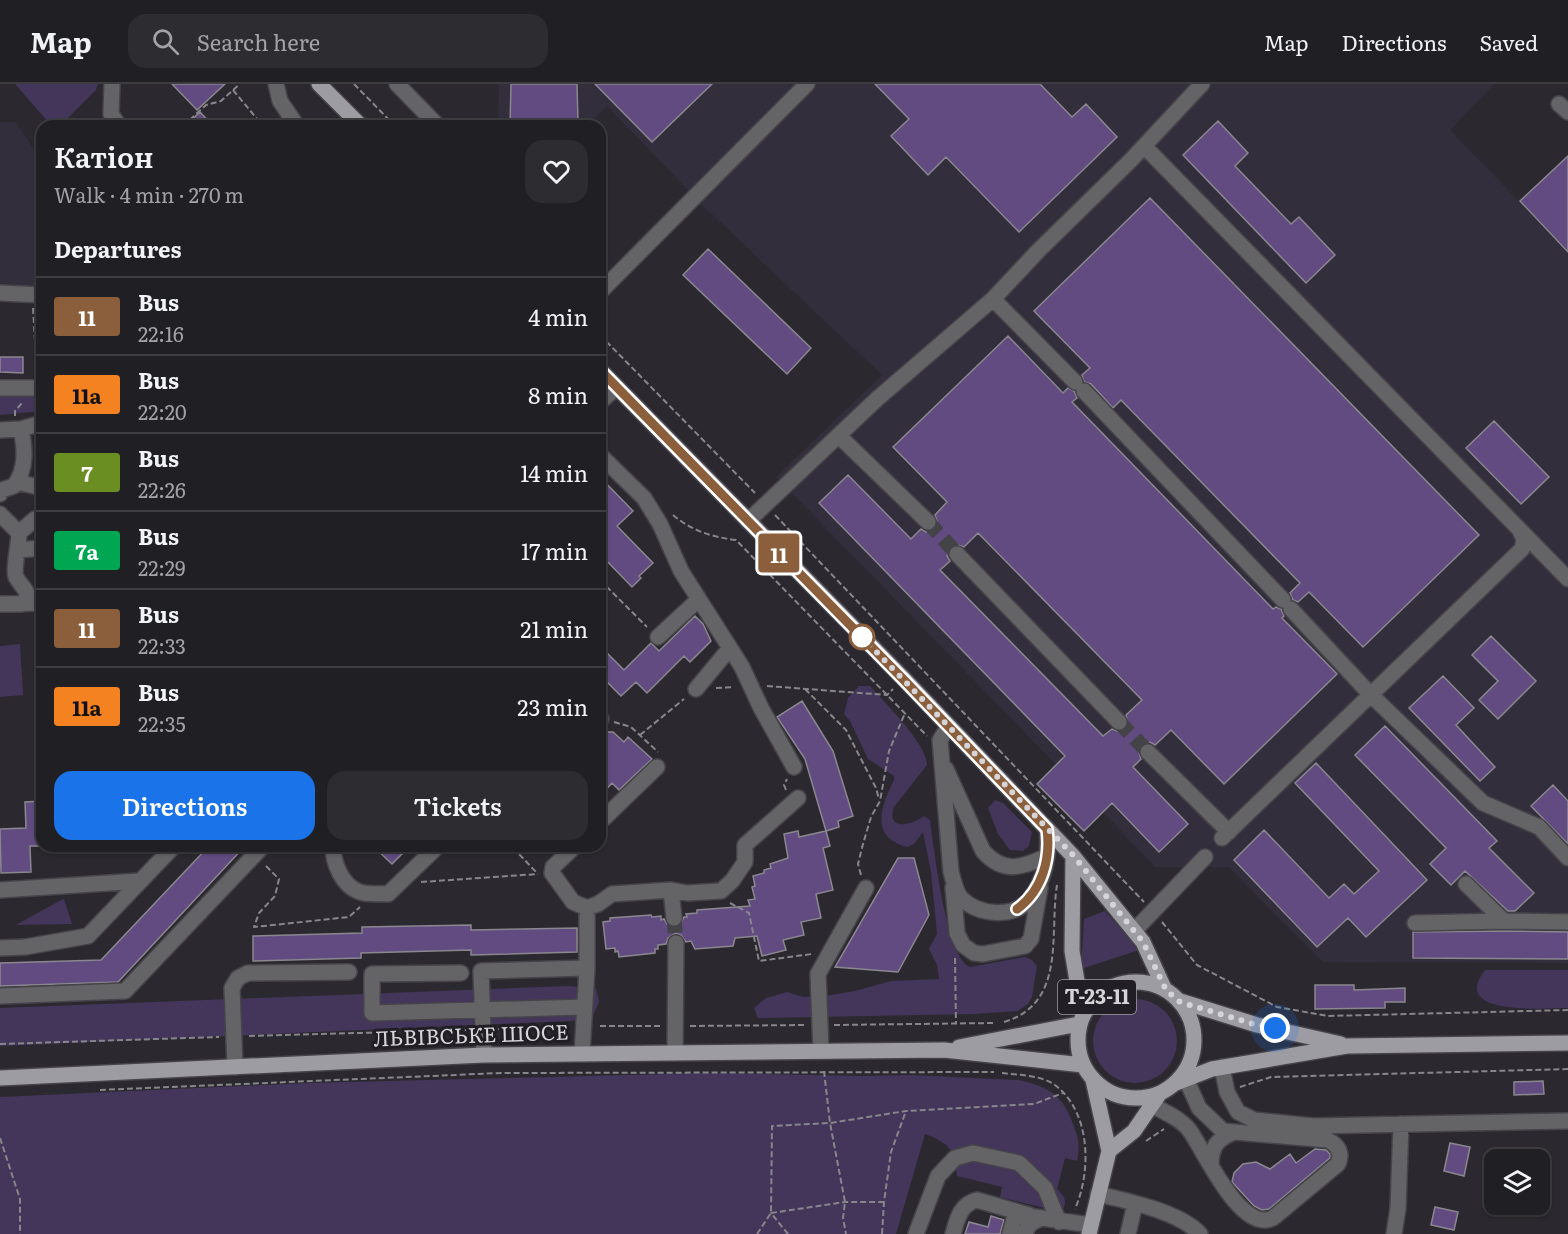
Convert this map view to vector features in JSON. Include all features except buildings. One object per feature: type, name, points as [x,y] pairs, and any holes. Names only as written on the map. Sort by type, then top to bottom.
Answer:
[{"type":"main road","points":[[319,84],[355,120]]},
{"type":"main road","name":"Т-23-11","points":[[606,376],[1047,829],[1143,942],[1166,990]]},
{"type":"main road","name":"Т-23-11","points":[[1073,859],[1072,951],[1082,1017],[1078,1047],[1083,1065],[1093,1080],[1107,1091],[1124,1098],[1156,1099]]},
{"type":"main road","name":"Т-23-11","points":[[1082,1017],[1096,997],[1112,987],[1130,982],[1148,983],[1166,990],[1180,1002],[1190,1017],[1194,1034],[1193,1052],[1181,1081],[1156,1099],[1134,1131],[1108,1151]]},
{"type":"main road","points":[[1180,1002],[1257,1025],[1347,1046]]},
{"type":"main road","name":"ЛЬВІВСЬКЕ ШОСЕ","points":[[944,1050],[1082,1017]]},
{"type":"main road","points":[[1181,1081],[1212,1069],[1347,1046],[1568,1043]]},
{"type":"main road","name":"ЛЬВІВСЬКЕ ШОСЕ","points":[[0,1078],[484,1055],[944,1050],[1083,1065]]},
{"type":"main road","name":"Т-23-11","points":[[1090,1230],[1108,1151],[1093,1080]]},
{"type":"street","points":[[112,84],[111,114],[115,120]]},
{"type":"street","points":[[276,84],[280,101],[293,120]]},
{"type":"street","points":[[397,84],[432,120]]},
{"type":"street","points":[[606,286],[807,84]]},
{"type":"street","points":[[748,521],[877,399],[993,299],[1202,84]]},
{"type":"street","points":[[1144,146],[1568,579]]},
{"type":"street","points":[[0,293],[36,295]]},
{"type":"street","points":[[993,299],[1079,386],[1370,694],[1483,803],[1539,827],[1568,858]]},
{"type":"street","points":[[606,397],[617,387]]},
{"type":"street","points":[[0,388],[36,389]]},
{"type":"street","points":[[0,494],[2,490],[14,486],[31,454],[12,429],[36,424]]},
{"type":"street","points":[[839,436],[928,522]]},
{"type":"street","points":[[606,460],[644,498],[660,524],[681,571],[742,667],[761,708],[794,767]]},
{"type":"street","points":[[17,482],[36,487]]},
{"type":"street","points":[[0,514],[19,533]]},
{"type":"street","points":[[22,603],[26,600],[27,593],[15,575],[14,567],[19,533],[35,519]]},
{"type":"street","points":[[1148,752],[1226,835],[1522,549],[1524,539],[1519,529]]},
{"type":"street","points":[[18,550],[36,548]]},
{"type":"street","points":[[1522,549],[1532,549],[1545,554]]},
{"type":"street","points":[[957,554],[1119,722]]},
{"type":"street","points":[[658,637],[699,599]]},
{"type":"street","points":[[0,604],[36,603]]},
{"type":"street","points":[[696,689],[730,648]]},
{"type":"street","points":[[949,726],[940,740],[957,933],[963,945],[974,953],[983,954],[1025,946],[1031,939],[1049,843],[1047,829]]},
{"type":"street","points":[[942,760],[984,851],[991,860],[1002,866],[1014,867],[1029,865],[1047,856]]},
{"type":"street","points":[[606,816],[657,767]]},
{"type":"street","points":[[569,852],[545,873],[573,902],[587,908],[598,904],[612,894],[671,890],[687,893],[721,891],[732,881],[746,862],[745,845],[798,798]]},
{"type":"street","points":[[0,948],[25,947],[88,936],[168,852]]},
{"type":"street","points":[[0,996],[125,991],[257,852]]},
{"type":"street","points":[[334,852],[337,869],[349,886],[361,893],[388,894],[432,852]]},
{"type":"street","points":[[1134,931],[1205,857]]},
{"type":"street","points":[[951,872],[956,890],[962,899],[979,908],[1003,913],[1017,909],[1028,901],[1042,876]]},
{"type":"street","points":[[0,890],[140,881]]},
{"type":"street","points":[[1466,884],[1504,921]]},
{"type":"street","points":[[821,1051],[818,974],[866,888]]},
{"type":"street","points":[[671,890],[674,918]]},
{"type":"street","points":[[582,1054],[587,968],[587,908]]},
{"type":"street","points":[[1415,923],[1568,922]]},
{"type":"street","points":[[675,1053],[676,943]]},
{"type":"street","points":[[484,1055],[481,971],[587,968]]},
{"type":"street","points":[[235,1067],[232,988],[238,978],[248,973],[349,972]]},
{"type":"street","points":[[461,973],[372,974],[372,1013],[584,1007]]},
{"type":"street","points":[[1222,1067],[1227,1092],[1238,1112],[1254,1120],[1312,1126],[1568,1121]]},
{"type":"street","points":[[1156,1099],[1189,1129],[1239,1208],[1248,1216],[1262,1222],[1273,1218],[1338,1164],[1341,1158],[1336,1144],[1328,1140],[1223,1131],[1199,1108],[1181,1081]]},
{"type":"street","points":[[1394,1234],[1398,1208],[1401,1124]]},
{"type":"street","points":[[1211,1165],[1211,1155],[1216,1142],[1232,1133]]},
{"type":"street","points":[[916,1234],[938,1176],[955,1158],[973,1153],[1019,1163],[1045,1188],[1064,1222]]},
{"type":"street","points":[[1098,1194],[1135,1204],[1184,1222],[1200,1233]]},
{"type":"street","points":[[953,1234],[957,1218],[963,1208],[977,1200],[1090,1230]]},
{"type":"street","points":[[1128,1234],[1135,1204]]},
{"type":"street","points":[[1010,1234],[1014,1219],[1021,1215],[1035,1216]]},
{"type":"street","points":[[1025,1234],[1035,1216]]},
{"type":"path","points":[[190,120],[206,105],[221,101],[240,84]]},
{"type":"path","points":[[354,84],[389,120]]},
{"type":"path","points":[[233,90],[258,120]]},
{"type":"path","points":[[33,308],[36,357]]},
{"type":"path","points":[[606,341],[766,504],[1153,911],[1197,965],[1277,1007],[1328,1016],[1568,1010]]},
{"type":"path","points":[[12,429],[15,411],[36,391]]},
{"type":"path","points":[[667,509],[697,531],[714,538],[736,540],[905,713],[930,742]]},
{"type":"path","points":[[606,586],[658,637]]},
{"type":"path","points":[[773,686],[887,695]]},
{"type":"path","points":[[805,688],[846,730],[876,788],[880,801]]},
{"type":"path","points":[[640,735],[696,689]]},
{"type":"path","points":[[866,888],[858,864],[871,817],[880,801],[889,750],[905,713]]},
{"type":"path","points":[[606,721],[631,727],[640,735],[662,757],[657,767]]},
{"type":"path","points":[[518,853],[545,873]]},
{"type":"path","points":[[0,1044],[583,1026],[1000,1023],[1014,1019],[1030,1009],[1048,982],[1056,919],[1056,887],[1073,859]]},
{"type":"path","points":[[270,870],[279,879],[275,896],[259,913],[254,927],[349,917],[375,893]]},
{"type":"path","points":[[403,879],[427,882],[545,873]]},
{"type":"path","points":[[722,898],[749,913],[759,961],[830,952]]},
{"type":"path","points":[[954,952],[957,973],[956,1024]]},
{"type":"path","points":[[1271,1077],[1568,1069]]},
{"type":"path","points":[[824,1071],[830,1123],[845,1202],[843,1218],[846,1234]]},
{"type":"path","points":[[92,1090],[501,1073],[994,1072],[1050,1082],[1074,1105],[1087,1147],[1082,1192],[1064,1222]]},
{"type":"path","points":[[757,1234],[771,1213],[772,1126],[830,1123],[906,1110],[1034,1104],[1063,1093]]},
{"type":"path","points":[[882,1234],[891,1152],[906,1110]]},
{"type":"path","points":[[0,1138],[20,1199],[20,1234]]},
{"type":"path","points":[[771,1213],[845,1202],[884,1202]]},
{"type":"path","points":[[771,1213],[788,1234]]},
{"type":"shaded area","points":[[15,84],[98,84],[96,90],[66,120],[46,120]]},
{"type":"shaded area","points":[[499,84],[1494,84],[1450,130],[1568,252],[1568,963],[1323,962],[1229,867],[1156,867],[776,477],[882,375],[701,204],[607,106],[593,120],[498,120]]},
{"type":"shaded area","points":[[0,122],[16,122],[36,153],[36,300],[0,298]]},
{"type":"shaded area","points":[[0,395],[36,395],[36,412],[0,415]]},
{"type":"shaded area","points":[[20,644],[23,695],[0,697],[0,646]]},
{"type":"shaded area","points":[[859,686],[870,686],[913,735],[925,756],[927,765],[894,807],[892,815],[897,823],[902,824],[913,822],[924,816],[930,820],[942,901],[954,944],[962,959],[970,967],[1025,957],[1037,966],[1032,997],[1028,1004],[1018,1011],[974,1014],[758,1018],[754,1008],[766,998],[787,992],[803,997],[825,996],[891,981],[939,979],[937,965],[929,949],[937,934],[931,872],[923,832],[914,844],[907,847],[887,836],[883,828],[882,810],[894,776],[868,759],[850,721],[844,714],[848,698]]},
{"type":"shaded area","points":[[995,800],[1003,803],[1032,832],[1029,846],[1023,851],[1010,850],[998,834],[988,808]]},
{"type":"shaded area","points":[[63,899],[72,924],[16,925]]},
{"type":"shaded area","points":[[1105,911],[1139,950],[1081,969],[1084,919]]},
{"type":"shaded area","points":[[1485,970],[1568,970],[1568,1008],[1505,1007],[1489,1003],[1479,996],[1477,985]]},
{"type":"shaded area","points":[[567,986],[596,988],[599,1002],[591,1020],[0,1046],[0,1008]]},
{"type":"shaded area","points":[[1135,999],[1151,1002],[1165,1011],[1174,1025],[1177,1041],[1174,1057],[1165,1071],[1151,1080],[1135,1083],[1119,1080],[1105,1071],[1096,1057],[1093,1041],[1096,1025],[1105,1011],[1119,1002]]},
{"type":"shaded area","points":[[707,1073],[909,1075],[1019,1080],[1047,1089],[1065,1106],[1079,1146],[1077,1161],[1065,1158],[1057,1189],[1064,1198],[1063,1209],[1057,1211],[1000,1197],[1002,1187],[957,1176],[950,1149],[941,1141],[925,1134],[896,1234],[0,1234],[0,1097],[308,1083]]},
{"type":"tunnel","points":[[928,522],[957,554]]},
{"type":"tunnel","points":[[1119,722],[1148,752]]},
{"type":"tunnel","points":[[674,918],[676,943]]},
{"type":"bus line","name":"11","points":[[606,376],[1047,829],[1049,843],[1042,876],[1028,901],[1017,909]]},
{"type":"route","points":[[862,637],[1073,855],[1143,942],[1166,990],[1180,1002],[1257,1025],[1275,1028]]}]
